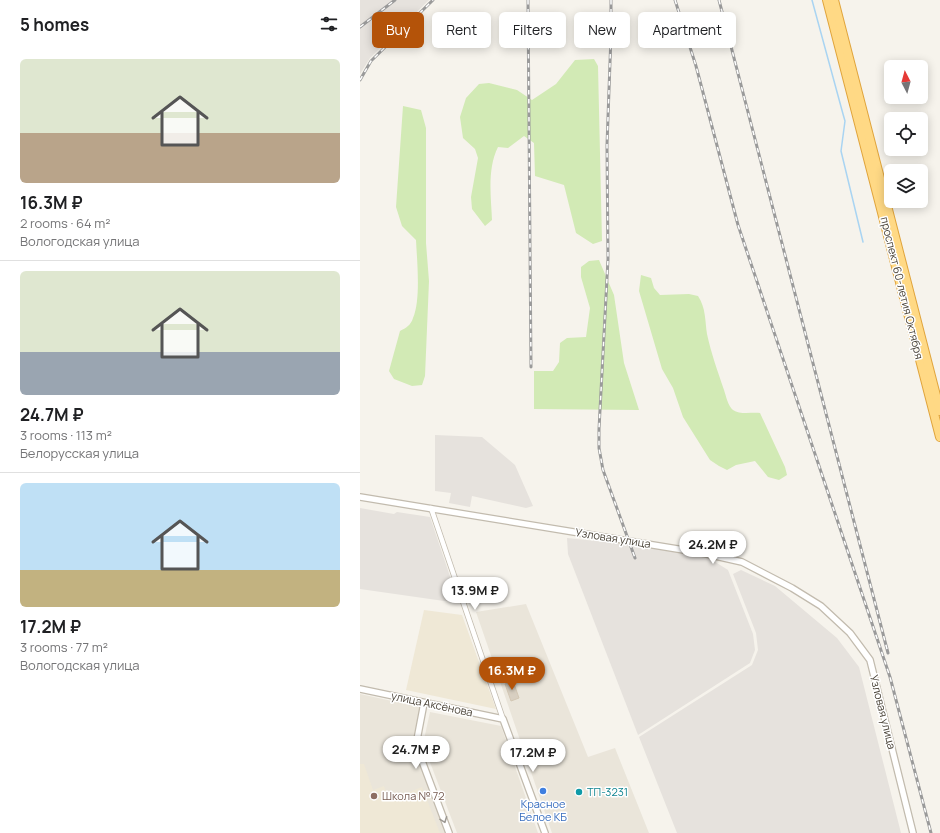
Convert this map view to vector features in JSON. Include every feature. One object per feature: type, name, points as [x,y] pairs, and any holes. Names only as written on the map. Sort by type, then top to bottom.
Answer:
[{"type":"highway","name":"проспект 60-летия Октября","points":[[827,0],[940,437]]},
{"type":"highway","name":"проспект 60-летия Октября","points":[[834,0],[940,411]]},
{"type":"street","name":"Узловая улица","points":[[360,497],[702,553],[742,562],[792,588],[821,606],[850,633],[870,660],[913,833]]},
{"type":"street","points":[[431,508],[503,719],[545,833]]},
{"type":"street","name":"улица Аксёнова","points":[[360,689],[503,719]]},
{"type":"street","points":[[424,703],[416,745],[449,833]]},
{"type":"shaded area","points":[[360,0],[429,0],[417,12],[372,12],[372,48],[380,48],[370,58],[360,74]]},
{"type":"shaded area","points":[[435,435],[482,437],[515,465],[533,506],[526,508],[472,496],[470,507],[449,503],[451,493],[435,491]]},
{"type":"shaded area","points":[[360,508],[394,514],[397,512],[430,517],[458,600],[444,601],[360,589]]},
{"type":"shaded area","points":[[567,538],[635,545],[689,553],[712,560],[728,570],[753,634],[755,650],[750,663],[638,735],[568,554]]},
{"type":"shaded area","points":[[741,570],[775,586],[837,638],[859,667],[901,833],[677,833],[639,737],[752,665],[758,650],[756,633],[733,574]]},
{"type":"shaded area","points":[[526,604],[588,757],[615,748],[649,833],[552,833],[476,612]]},
{"type":"shaded area","points":[[424,610],[462,615],[496,709],[406,690]]},
{"type":"shaded area","points":[[360,694],[424,708],[416,744],[448,833],[360,833]]},
{"type":"shaded area","points":[[430,712],[501,726],[538,833],[457,833],[423,744]]},
{"type":"shaded area","name":"Школа № 72","points":[[360,764],[364,764],[373,790],[384,786],[389,800],[422,787],[440,833],[360,833]]},
{"type":"green space","points":[[594,59],[598,66],[602,241],[593,244],[576,233],[564,185],[535,176],[534,143],[524,136],[508,148],[498,147],[492,164],[491,173],[492,220],[485,226],[472,209],[471,197],[478,158],[475,149],[463,138],[460,117],[466,98],[479,84],[489,83],[517,90],[532,100],[556,84],[575,60]]},
{"type":"green space","points":[[403,106],[421,110],[426,128],[426,243],[429,281],[425,376],[422,385],[412,386],[394,379],[389,371],[400,331],[411,323],[413,318],[418,291],[416,240],[402,226],[396,207]]},
{"type":"green space","points":[[599,260],[614,295],[624,363],[639,410],[534,409],[534,371],[553,371],[559,362],[560,343],[567,338],[586,337],[590,308],[581,277],[581,267],[589,261]]},
{"type":"green space","points":[[641,275],[651,278],[654,288],[660,295],[689,294],[698,296],[704,310],[710,348],[728,403],[736,412],[760,413],[785,467],[787,475],[779,480],[768,477],[755,461],[736,465],[727,470],[710,460],[683,417],[673,388],[662,369],[639,291]]},
{"type":"building","points":[[513,681],[519,698],[511,701],[505,684]]},
{"type":"waterway","points":[[812,0],[845,121],[841,151],[863,242]]},
{"type":"railway","points":[[360,27],[395,0]]},
{"type":"railway","points":[[360,80],[371,61],[433,0]]},
{"type":"railway","points":[[528,0],[531,367]]},
{"type":"railway","points":[[611,0],[607,145],[608,259],[599,448],[603,470],[635,558]]},
{"type":"railway","points":[[675,0],[696,66],[738,225],[890,677],[931,833]]},
{"type":"railway","points":[[719,0],[888,653]]},
{"type":"place","name":"Красное Белое КБ","points":[[543,791]]},
{"type":"place","name":"ТП-3231","points":[[579,792]]},
{"type":"place","name":"Школа № 72","points":[[374,796]]}]
